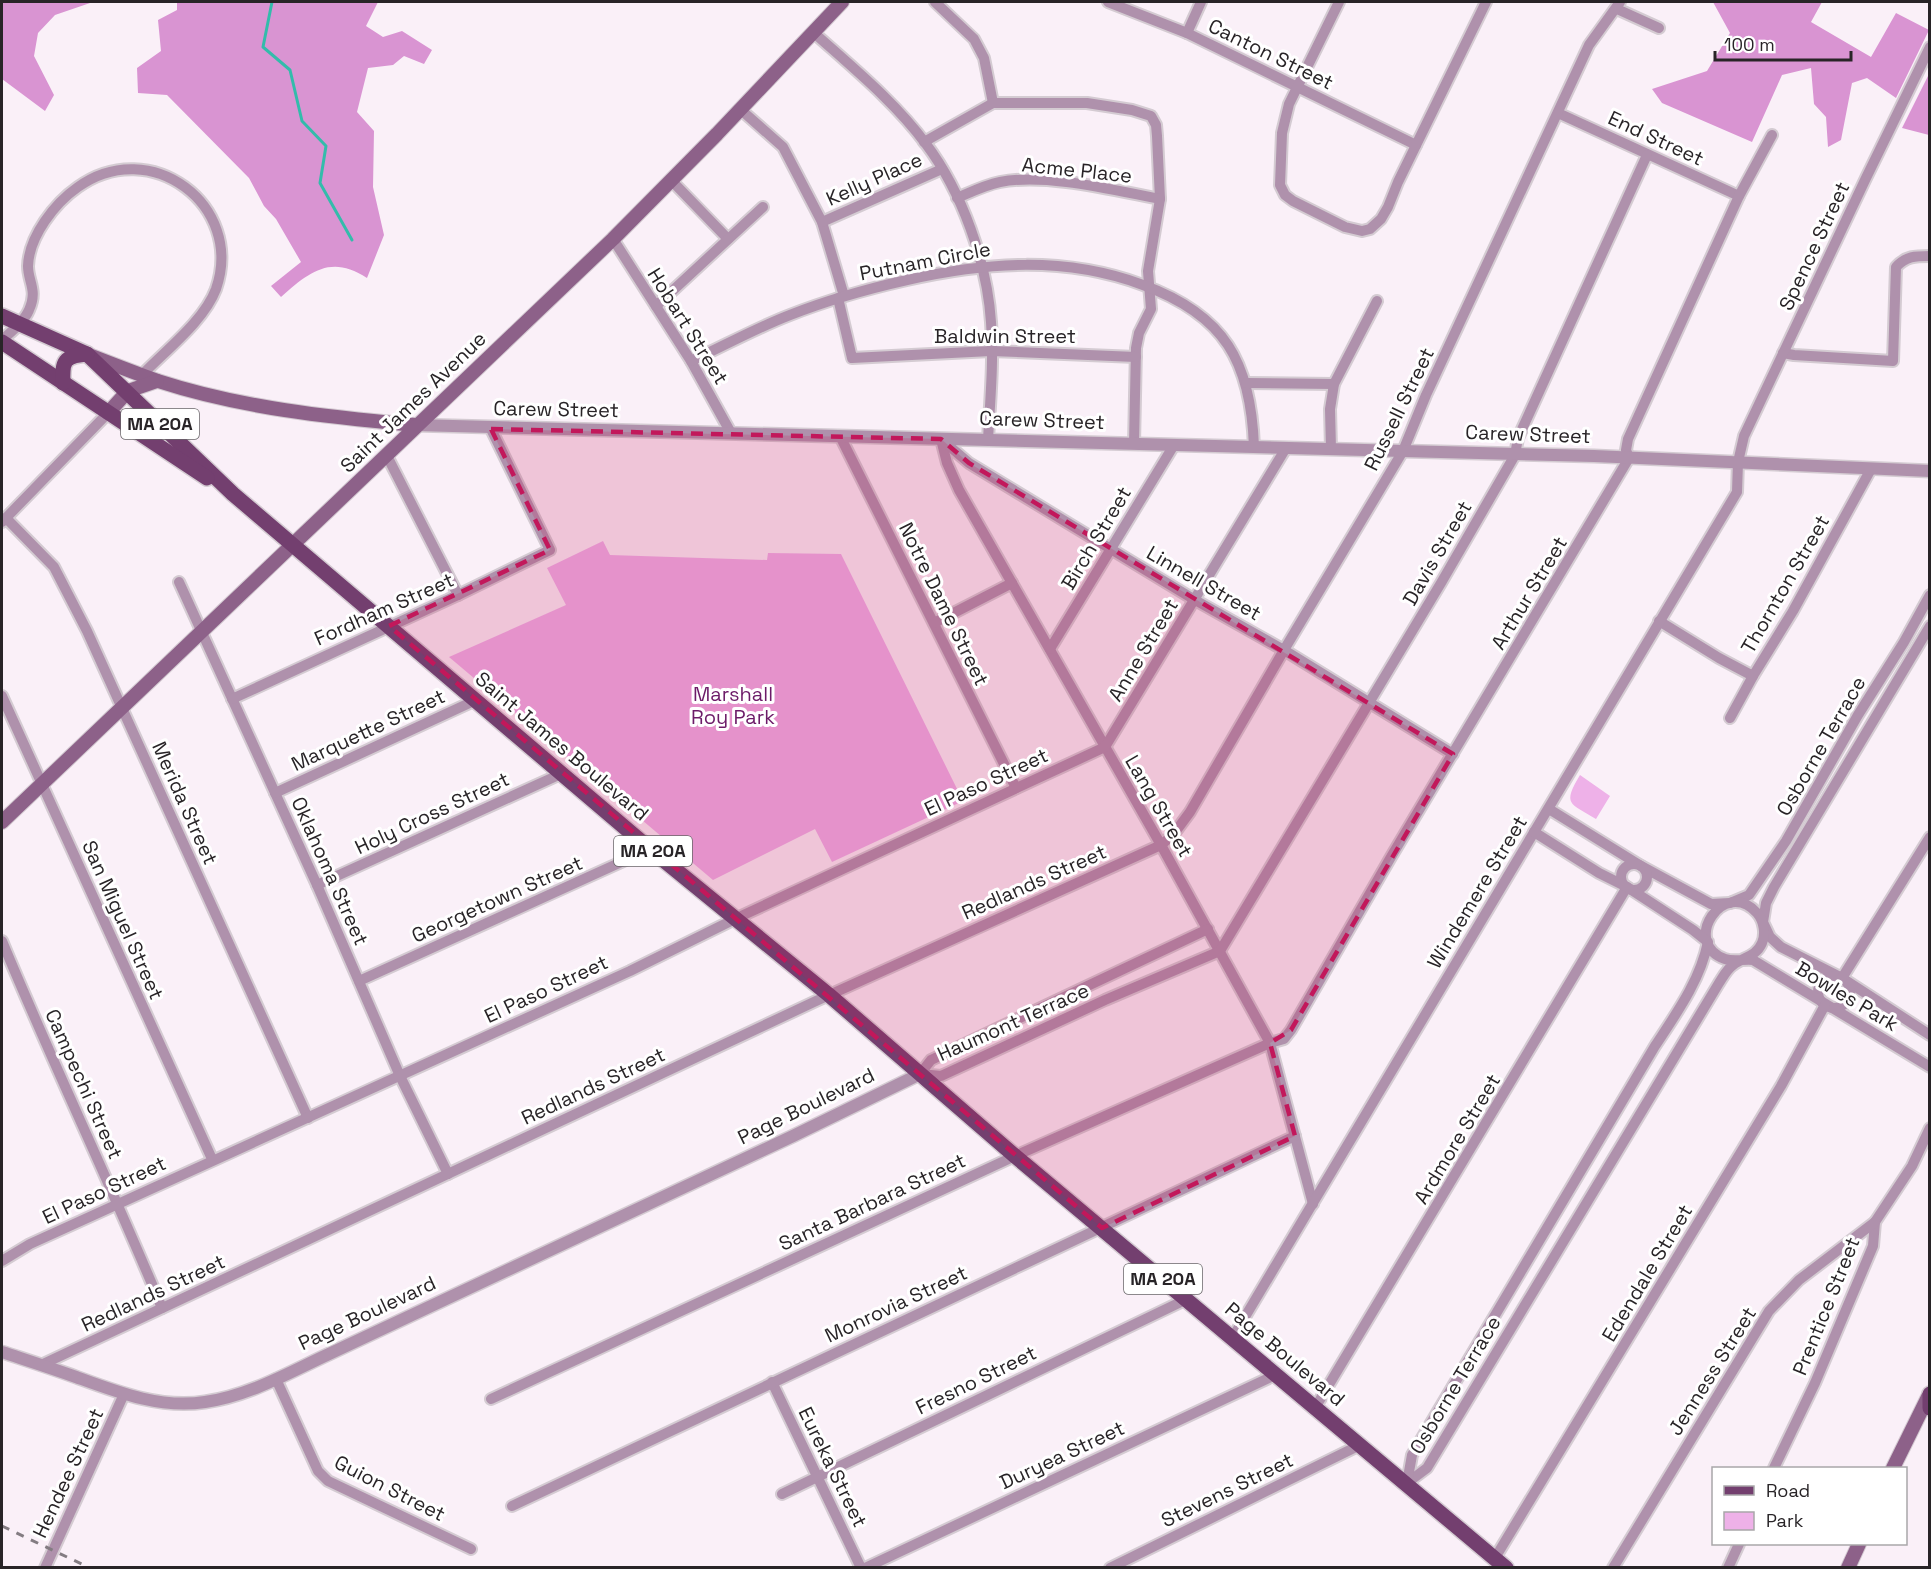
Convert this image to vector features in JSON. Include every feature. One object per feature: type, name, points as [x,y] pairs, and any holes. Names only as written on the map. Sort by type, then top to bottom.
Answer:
[{"type":"main road","name":"Saint James Avenue","points":[[2,822],[613,238],[740,109],[813,32],[836,3]]},
{"type":"main road","name":"Carew Street","points":[[2,316],[87,354],[157,381],[265,407],[321,416],[415,425]]},
{"type":"main road","name":"MA 20A","points":[[2,341],[108,413]]},
{"type":"main road","points":[[63,383],[62,368],[66,359],[74,355],[87,354]]},
{"type":"main road","name":"Saint James Boulevard","points":[[87,354],[233,494],[650,849],[829,995],[920,1074]]},
{"type":"main road","points":[[108,413],[128,391],[157,381]]},
{"type":"main road","name":"Saint James Boulevard","points":[[108,413],[233,494]]},
{"type":"main road","name":"Page Boulevard","points":[[920,1074],[1501,1563]]},
{"type":"main road","points":[[1894,1467],[1929,1399]]},
{"type":"main road","points":[[1848,1568],[1859,1545]]},
{"type":"street","points":[[935,2],[974,39],[984,58],[993,103]]},
{"type":"street","name":"Canton Street","points":[[1108,2],[1187,33],[1416,145]]},
{"type":"street","points":[[1187,33],[1201,2]]},
{"type":"street","points":[[1339,2],[1289,104],[1282,133],[1280,185],[1285,195],[1293,201],[1345,227],[1362,231],[1370,230],[1381,219],[1486,2]]},
{"type":"street","points":[[1618,5],[1659,28]]},
{"type":"street","name":"Russell Street","points":[[1161,845],[1173,835],[1190,812],[1403,451],[1426,395],[1589,45],[1618,5]]},
{"type":"street","points":[[813,32],[856,71],[924,142],[942,169],[968,223],[982,266],[991,321],[988,440]]},
{"type":"street","name":"Spence Street","points":[[1738,462],[1744,436],[1929,47]]},
{"type":"street","points":[[924,142],[993,103],[1052,102],[1105,105],[1151,116],[1156,124],[1160,199],[1148,271],[1151,309],[1137,340],[1134,444]]},
{"type":"street","points":[[740,109],[782,145],[822,222],[841,297]]},
{"type":"street","name":"End Street","points":[[1558,113],[1739,196]]},
{"type":"street","name":"Arthur Street","points":[[1270,1043],[1284,1039],[1291,1030],[1629,458],[1626,450],[1628,439],[1739,196],[1772,135]]},
{"type":"street","name":"Davis Street","points":[[1220,951],[1441,583],[1515,455],[1518,438],[1647,155]]},
{"type":"street","points":[[2,341],[29,310],[34,289],[28,268],[30,252],[37,237],[60,203],[78,186],[110,171],[140,168],[159,172],[189,190],[204,207],[216,230],[221,267],[215,290],[200,316],[141,375]]},
{"type":"street","name":"Kelly Place","points":[[822,222],[942,169]]},
{"type":"street","points":[[671,180],[728,239]]},
{"type":"street","name":"Acme Place","points":[[957,198],[991,184],[1027,180],[1091,187],[1160,199]]},
{"type":"street","points":[[657,306],[764,207]]},
{"type":"street","name":"Hobart Street","points":[[613,238],[691,361],[731,433]]},
{"type":"street","points":[[1783,353],[1893,362],[1896,267],[1904,259],[1929,256]]},
{"type":"street","name":"Putnam Circle","points":[[691,361],[789,315],[841,297],[916,278],[982,266],[1034,264],[1076,267],[1107,274],[1179,300],[1211,324],[1233,355],[1246,383],[1252,409],[1254,447]]},
{"type":"street","name":"Baldwin Street","points":[[841,297],[852,358],[991,351],[1136,357]]},
{"type":"street","points":[[1331,449],[1329,409],[1334,384],[1377,301]]},
{"type":"street","points":[[1246,383],[1334,384]]},
{"type":"street","points":[[4,520],[108,413]]},
{"type":"street","name":"Carew Street","points":[[415,425],[491,429],[1403,451],[1929,471]]},
{"type":"street","name":"Fordham Street","points":[[232,699],[459,595],[550,550],[491,429]]},
{"type":"street","name":"Notre Dame Street","points":[[840,436],[1016,788]]},
{"type":"street","name":"Linnell Street","points":[[941,439],[969,463],[1195,600],[1284,650],[1453,754]]},
{"type":"street","name":"Lang Street","points":[[941,439],[947,463],[959,490],[1161,845],[1270,1043],[1313,1204]]},
{"type":"street","name":"Birch Street","points":[[1050,649],[1174,445]]},
{"type":"street","name":"Anne Street","points":[[1105,747],[1286,448]]},
{"type":"street","points":[[386,454],[459,595]]},
{"type":"street","name":"Windemere Street","points":[[1233,1337],[1737,492],[1738,462]]},
{"type":"street","name":"Thornton Street","points":[[1730,718],[1793,611],[1871,469]]},
{"type":"street","name":"Merida Street","points":[[4,520],[54,567],[122,706],[308,1118]]},
{"type":"street","name":"Oklahoma Street","points":[[179,582],[317,885],[400,1076],[448,1174]]},
{"type":"street","points":[[934,623],[1012,583]]},
{"type":"street","name":"Osborne Terrace","points":[[1730,903],[1749,895],[1786,841],[1858,715],[1904,642],[1929,595]]},
{"type":"street","points":[[1659,621],[1753,676]]},
{"type":"street","name":"Osborne Terrace","points":[[1763,922],[1766,903],[1773,887],[1929,626]]},
{"type":"street","name":"San Miguel Street","points":[[2,696],[212,1159]]},
{"type":"street","name":"Marquette Street","points":[[275,793],[476,700]]},
{"type":"street","name":"El Paso Street","points":[[2,1261],[30,1244],[212,1159],[308,1118],[630,970],[736,918],[1105,747]]},
{"type":"street","name":"Holy Cross Street","points":[[317,885],[562,773]]},
{"type":"street","name":"Bowles Park","points":[[1549,809],[1641,866],[1711,904],[1747,905],[1757,912],[1770,938],[1781,947],[1842,978],[1929,1035]]},
{"type":"street","name":"Bowles Park","points":[[1534,832],[1599,873],[1627,887],[1693,930],[1723,958],[1734,961],[1753,960],[1929,1067]]},
{"type":"street","points":[[1825,1005],[1830,1008],[1842,1006],[1849,998],[1849,987],[1842,978],[1929,837]]},
{"type":"street","name":"Redlands Street","points":[[41,1365],[829,995],[1161,845]]},
{"type":"street","name":"Georgetown Street","points":[[359,981],[650,849]]},
{"type":"street","name":"Ardmore Street","points":[[1630,864],[1641,866],[1647,873],[1645,883],[1637,889],[1627,887],[1623,883],[1622,872],[1630,864]]},
{"type":"street","name":"Ardmore Street","points":[[1315,1408],[1627,887]]},
{"type":"street","points":[[1708,942],[1706,930],[1710,918],[1718,908],[1730,903]]},
{"type":"street","points":[[1744,960],[1760,947],[1764,938],[1763,922]]},
{"type":"street","name":"Haumont Terrace","points":[[920,1074],[931,1060],[1208,929]]},
{"type":"street","name":"Campechi Street","points":[[2,941],[162,1308]]},
{"type":"street","name":"Osborne Terrace","points":[[1407,1483],[1412,1455],[1628,1090],[1675,1016],[1696,979],[1708,942]]},
{"type":"street","name":"Haumont Terrace","points":[[920,1074],[941,1076],[1085,1009],[1220,951]]},
{"type":"street","name":"Osborne Terrace","points":[[1407,1483],[1427,1468],[1692,1027],[1732,965],[1744,960]]},
{"type":"street","name":"Edendale Street","points":[[1501,1563],[1775,1096],[1825,1005],[1819,997],[1819,986],[1826,978],[1837,976],[1842,978]]},
{"type":"street","points":[[1077,992],[1085,1009]]},
{"type":"street","points":[[1675,1016],[1692,1027]]},
{"type":"street","points":[[1661,1036],[1680,1047]]},
{"type":"street","name":"Santa Barbara Street","points":[[491,1399],[1015,1156],[1270,1043]]},
{"type":"street","name":"Page Boulevard","points":[[2,1352],[124,1394],[170,1404],[205,1402],[243,1392],[276,1379],[920,1074]]},
{"type":"street","points":[[1628,1090],[1647,1102]]},
{"type":"street","points":[[1614,1114],[1633,1124]]},
{"type":"street","name":"Prentice Street","points":[[1774,1467],[1815,1383],[1873,1246],[1875,1222],[1912,1166],[1929,1128]]},
{"type":"street","name":"Monrovia Street","points":[[512,1506],[1295,1136]]},
{"type":"street","points":[[1571,1187],[1588,1198]]},
{"type":"street","points":[[1557,1211],[1574,1222]]},
{"type":"street","name":"Jenness Street","points":[[1613,1568],[1769,1311],[1799,1280],[1875,1222]]},
{"type":"street","points":[[1512,1287],[1529,1298]]},
{"type":"street","name":"Fresno Street","points":[[782,1494],[1187,1299]]},
{"type":"street","points":[[1498,1310],[1515,1322]]},
{"type":"street","name":"Duryea Street","points":[[863,1568],[1275,1375]]},
{"type":"street","name":"Guion Street","points":[[276,1379],[318,1470],[328,1481],[471,1549]]},
{"type":"street","name":"Eureka Street","points":[[772,1382],[863,1568]]},
{"type":"street","name":"Hendee Street","points":[[45,1568],[124,1394]]},
{"type":"street","points":[[1444,1403],[1460,1414]]},
{"type":"street","name":"Stevens Street","points":[[1110,1568],[1360,1445]]},
{"type":"street","points":[[1728,1568],[1739,1545]]},
{"type":"highlighted area","points":[[491,429],[941,439],[969,463],[1453,754],[1291,1030],[1270,1043],[1295,1136],[1102,1228],[389,626],[550,550]]},
{"type":"green space","name":"Marshall Roy Park","points":[[603,541],[610,555],[767,560],[768,553],[841,554],[963,801],[832,862],[815,829],[713,880],[449,657],[566,605],[547,568]]},
{"type":"green space","points":[[1580,775],[1610,796],[1596,819],[1575,806],[1570,798]]},
{"type":"shaded area","points":[[2,2],[93,2],[55,15],[38,33],[34,56],[54,95],[45,111],[2,79]]},
{"type":"shaded area","points":[[177,2],[378,2],[366,26],[383,37],[402,31],[432,50],[424,64],[404,56],[393,65],[368,68],[357,112],[374,131],[373,187],[384,235],[367,278],[342,267],[321,269],[301,280],[281,297],[271,286],[301,262],[276,219],[264,206],[249,178],[167,95],[138,93],[137,68],[161,51],[158,20],[177,10]]},
{"type":"shaded area","points":[[1713,2],[1822,2],[1811,22],[1871,57],[1896,13],[1929,30],[1896,98],[1867,78],[1852,83],[1841,140],[1828,147],[1826,117],[1814,104],[1811,68],[1782,75],[1752,142],[1662,103],[1652,89],[1707,71],[1730,33]]},
{"type":"shaded area","points":[[1929,74],[1929,135],[1902,128]]},
{"type":"waterway","points":[[272,2],[263,47],[290,70],[302,121],[326,146],[320,183],[352,240]]},
{"type":"railway","points":[[2,1526],[90,1568]]}]
